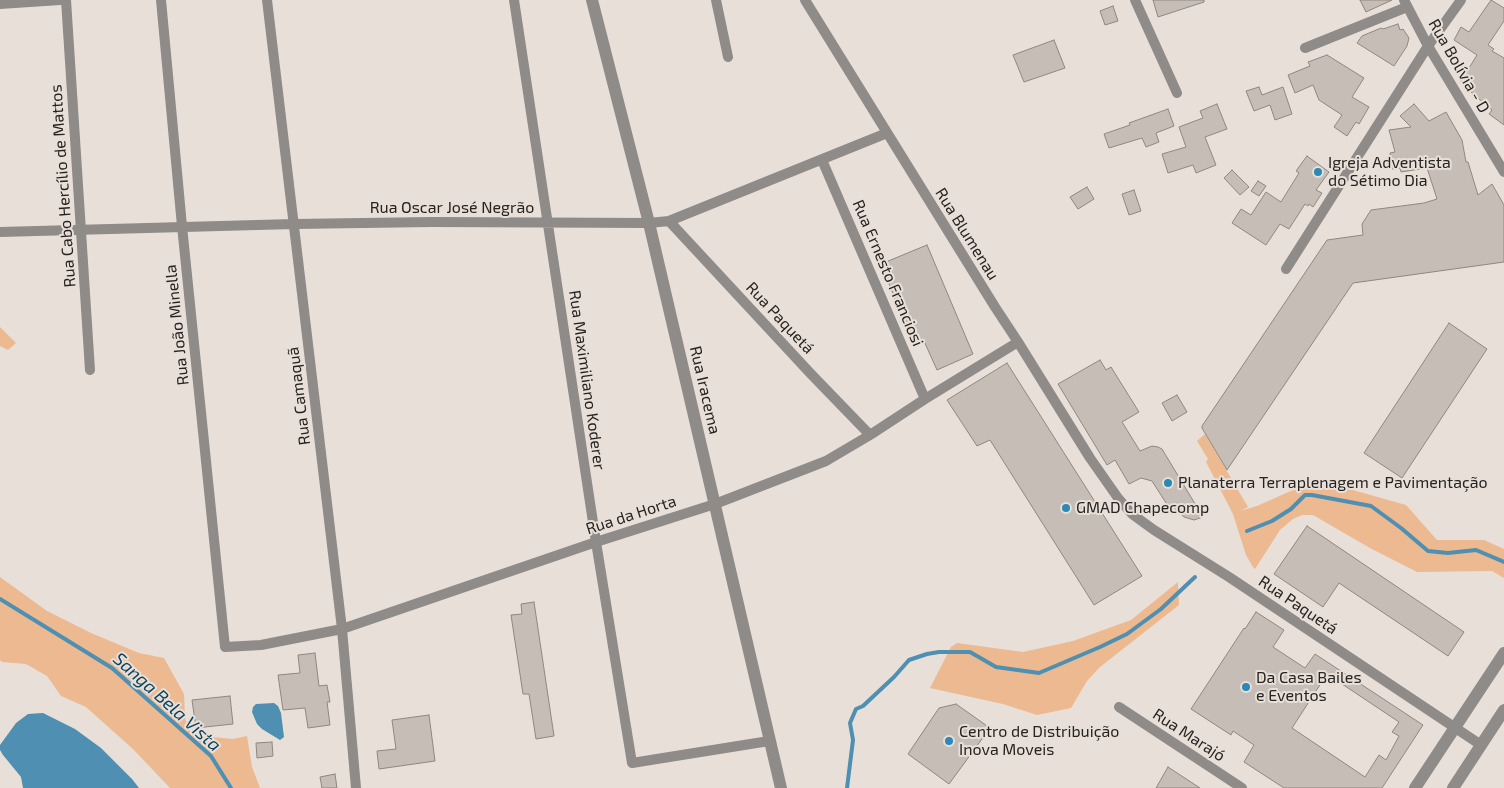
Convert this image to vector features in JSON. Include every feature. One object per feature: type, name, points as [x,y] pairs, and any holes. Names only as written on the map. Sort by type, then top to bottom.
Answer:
[{"type":"street","points":[[0,4],[60,0]]},
{"type":"street","name":"Rua Cabo Hercílio de Mattos","points":[[66,0],[90,370]]},
{"type":"street","name":"Rua João Minella","points":[[161,0],[225,647]]},
{"type":"street","name":"Rua Camaquã","points":[[267,0],[342,629],[356,788]]},
{"type":"street","name":"Rua Maximiliano Koderer","points":[[514,0],[596,542],[632,763],[769,741]]},
{"type":"street","name":"Rua Iracema","points":[[592,0],[649,223],[781,788]]},
{"type":"street","points":[[716,0],[728,57]]},
{"type":"street","name":"Rua Blumenau","points":[[805,0],[1106,482]]},
{"type":"street","points":[[1135,0],[1177,93]]},
{"type":"street","points":[[1286,269],[1428,46],[1461,0]]},
{"type":"street","points":[[1305,48],[1406,3]]},
{"type":"street","name":"Rua Bolívia - D","points":[[1406,3],[1428,46],[1504,172]]},
{"type":"street","name":"Rua Oscar José Negrão","points":[[0,232],[294,224],[669,222],[887,133]]},
{"type":"street","name":"Rua Ernesto Franciosi","points":[[822,160],[926,399]]},
{"type":"street","name":"Rua Paquetá","points":[[669,222],[870,435]]},
{"type":"street","name":"Rua da Horta","points":[[225,647],[261,645],[342,629],[596,542],[715,504],[826,461],[1018,342]]},
{"type":"street","name":"Rua Paquetá","points":[[1106,482],[1132,514],[1154,530],[1235,581],[1481,745]]},
{"type":"street","points":[[1415,788],[1504,653]]},
{"type":"street","name":"Rua Marajó","points":[[1119,707],[1242,788]]},
{"type":"street","points":[[1453,788],[1504,710]]},
{"type":"shaded area","points":[[0,327],[16,343],[8,350],[0,346]]},
{"type":"shaded area","points":[[1205,434],[1248,507],[1240,511],[1257,506],[1302,486],[1349,489],[1406,505],[1437,540],[1484,540],[1504,549],[1504,578],[1492,571],[1417,572],[1370,548],[1313,515],[1302,515],[1293,519],[1280,530],[1255,569],[1246,555],[1233,514],[1206,462],[1208,459],[1197,441]]},
{"type":"shaded area","points":[[0,577],[47,611],[91,633],[139,653],[164,658],[184,694],[185,718],[191,735],[233,739],[247,736],[252,767],[260,788],[170,788],[133,749],[86,707],[61,696],[47,676],[26,664],[2,662],[0,660]]},
{"type":"shaded area","points":[[1178,582],[1179,605],[1100,667],[1087,681],[1071,708],[1037,715],[1003,704],[930,688],[951,647],[957,643],[1023,652],[1073,641],[1131,620]]},
{"type":"water","points":[[274,703],[278,706],[281,713],[284,737],[280,740],[257,724],[252,712],[256,704]]},
{"type":"water","points":[[43,713],[75,729],[101,748],[139,788],[23,788],[21,777],[3,755],[0,745],[16,723],[28,714]]},
{"type":"building","points":[[1153,0],[1204,0],[1204,2],[1158,17]]},
{"type":"building","points":[[1360,0],[1392,0],[1366,12]]},
{"type":"building","points":[[1491,0],[1504,8],[1504,21],[1488,45],[1494,49],[1492,51],[1504,58],[1504,125],[1489,114],[1492,110],[1464,86],[1461,81],[1477,55],[1454,40],[1461,27],[1469,32]]},
{"type":"building","points":[[1113,6],[1118,21],[1105,25],[1100,11]]},
{"type":"building","points":[[1398,24],[1400,30],[1403,29],[1409,38],[1407,46],[1394,66],[1357,43],[1362,36],[1381,28]]},
{"type":"building","points":[[1054,40],[1065,68],[1024,82],[1013,55]]},
{"type":"building","points":[[1327,55],[1364,78],[1352,97],[1369,107],[1359,124],[1356,122],[1347,136],[1334,127],[1342,115],[1319,100],[1313,85],[1295,93],[1288,75],[1310,66],[1308,62]]},
{"type":"building","points":[[1259,87],[1262,95],[1283,87],[1292,114],[1275,120],[1270,105],[1254,111],[1246,91]]},
{"type":"building","points":[[1217,104],[1227,129],[1205,137],[1216,165],[1196,173],[1193,165],[1168,173],[1162,154],[1186,147],[1179,127],[1203,118],[1200,111]]},
{"type":"building","points":[[1414,104],[1429,121],[1446,112],[1462,140],[1466,162],[1468,162],[1478,195],[1492,184],[1504,205],[1504,262],[1353,283],[1227,470],[1202,426],[1327,240],[1363,235],[1362,224],[1371,210],[1424,203],[1437,199],[1427,168],[1401,172],[1400,168],[1392,169],[1390,153],[1395,152],[1389,130],[1411,127],[1400,116]]},
{"type":"building","points":[[1168,109],[1174,126],[1156,133],[1159,142],[1146,147],[1142,138],[1109,148],[1104,134]]},
{"type":"building","points":[[1307,156],[1329,172],[1316,190],[1322,193],[1313,207],[1305,204],[1289,229],[1280,224],[1266,245],[1232,223],[1241,209],[1251,215],[1266,192],[1281,202],[1299,173],[1296,171]]},
{"type":"building","points":[[1232,170],[1249,187],[1240,195],[1224,178]]},
{"type":"building","points":[[1258,181],[1266,186],[1259,196],[1251,191]]},
{"type":"building","points":[[1087,187],[1094,199],[1078,209],[1070,197]]},
{"type":"building","points":[[1134,190],[1141,211],[1129,215],[1122,194]]},
{"type":"building","points":[[927,245],[973,354],[937,370],[924,341],[914,346],[881,264]]},
{"type":"building","points":[[1449,323],[1487,349],[1402,478],[1364,453]]},
{"type":"building","points":[[1100,360],[1106,370],[1111,367],[1139,412],[1122,422],[1140,451],[1152,446],[1162,449],[1203,517],[1194,520],[1184,517],[1170,504],[1168,506],[1152,481],[1141,478],[1129,484],[1115,460],[1107,465],[1058,384]]},
{"type":"building","name":"GMAD Chapecomp","points":[[1007,363],[1142,576],[1094,605],[990,440],[977,446],[947,400]]},
{"type":"building","points":[[1177,395],[1187,412],[1172,421],[1162,403]]},
{"type":"building","points":[[1307,526],[1464,632],[1448,656],[1339,583],[1323,607],[1274,574]]},
{"type":"building","points":[[534,602],[554,736],[536,739],[529,694],[523,694],[511,615],[522,614],[521,604]]},
{"type":"building","points":[[1256,612],[1284,630],[1273,647],[1305,668],[1315,654],[1423,725],[1382,788],[1284,788],[1244,762],[1254,745],[1233,731],[1231,735],[1191,709]],"holes":[[[1327,674],[1399,722],[1392,732],[1399,736],[1386,760],[1379,755],[1365,777],[1292,728]]]},
{"type":"building","points":[[315,653],[319,686],[327,685],[330,702],[327,702],[330,725],[308,728],[305,708],[283,710],[278,675],[300,673],[298,655]]},
{"type":"building","points":[[230,696],[233,724],[196,728],[192,700]]},
{"type":"building","name":"Centro de Distribuição Inova Moveis","points":[[956,704],[990,728],[949,784],[908,754],[939,708]]},
{"type":"building","points":[[429,715],[435,761],[379,769],[377,751],[396,749],[392,720]]},
{"type":"building","points":[[272,742],[273,756],[257,758],[256,743]]},
{"type":"building","points":[[1168,767],[1200,788],[1156,788]]},
{"type":"building","points":[[335,774],[337,788],[322,788],[320,777]]},
{"type":"waterway","name":"Sanga Bela Vista","points":[[1247,531],[1272,521],[1291,509],[1305,495],[1312,495],[1371,506],[1428,551],[1448,553],[1476,550],[1504,562]]},
{"type":"waterway","name":"Sanga Bela Vista","points":[[847,788],[853,740],[850,723],[856,709],[863,706],[909,660],[939,652],[970,652],[996,667],[1039,673],[1127,634],[1161,609],[1195,577]]},
{"type":"waterway","name":"Sanga Bela Vista","points":[[0,599],[112,668],[211,756],[231,788]]},
{"type":"place","name":"Igreja Adventista do Sétimo Dia","points":[[1318,172]]},
{"type":"place","name":"Planaterra Terraplenagem e Pavimentação","points":[[1168,483]]},
{"type":"place","name":"GMAD Chapecomp","points":[[1066,508]]},
{"type":"place","name":"Da Casa Bailes e Eventos","points":[[1246,687]]},
{"type":"place","name":"Centro de Distribuição Inova Moveis","points":[[949,741]]}]
